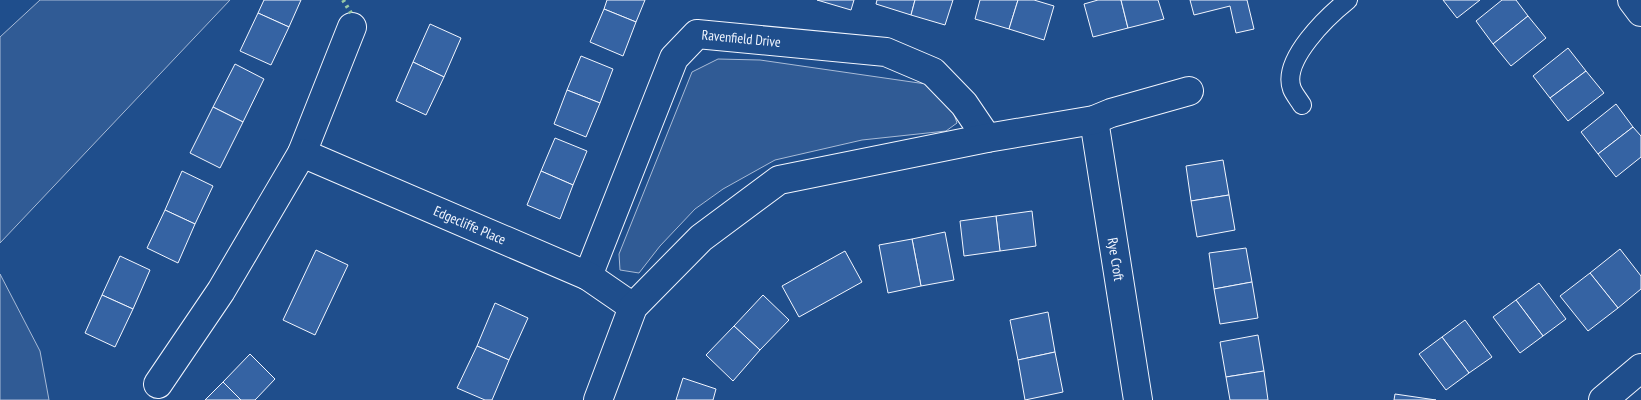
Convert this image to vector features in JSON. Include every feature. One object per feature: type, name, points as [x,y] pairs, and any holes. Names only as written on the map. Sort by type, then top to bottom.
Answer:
[{"type":"street","points":[[1632,0],[1641,12]]},
{"type":"street","points":[[158,384],[221,291],[302,153],[352,27]]},
{"type":"street","name":"Ravenfield Drive","points":[[588,276],[674,58],[697,34],[886,52],[933,72],[964,104],[987,138]]},
{"type":"street","points":[[598,400],[633,307],[701,238],[779,180],[987,138],[1094,120],[1111,112],[1189,90]]},
{"type":"street","name":"Rye Croft","points":[[1094,120],[1138,400]]},
{"type":"street","name":"Edgecliffe Place","points":[[302,153],[588,276],[633,307]]},
{"type":"street","points":[[1603,400],[1641,368]]},
{"type":"lane","points":[[1302,105],[1291,88],[1293,66],[1303,46],[1348,0]]},
{"type":"shaded area","points":[[40,0],[230,0],[0,243],[0,37]]},
{"type":"shaded area","points":[[718,59],[760,60],[926,84],[953,111],[957,123],[946,131],[862,140],[775,160],[723,189],[695,209],[660,246],[639,273],[620,270],[619,254],[692,72]]},
{"type":"shaded area","points":[[0,274],[40,351],[49,400],[0,400]]},
{"type":"building","points":[[264,0],[301,0],[289,27],[258,13]]},
{"type":"building","points":[[607,0],[645,0],[636,22],[604,9]]},
{"type":"building","points":[[817,0],[854,0],[851,10]]},
{"type":"building","points":[[877,0],[915,0],[911,15],[876,4]]},
{"type":"building","points":[[915,0],[953,0],[945,25],[911,15]]},
{"type":"building","points":[[980,0],[1018,0],[1009,29],[975,19]]},
{"type":"building","points":[[1018,0],[1034,0],[1054,6],[1044,40],[1009,29]]},
{"type":"building","points":[[1098,0],[1121,0],[1128,28],[1093,37],[1084,4]]},
{"type":"building","points":[[1121,0],[1158,0],[1164,19],[1128,28]]},
{"type":"building","points":[[1190,0],[1247,0],[1254,29],[1236,33],[1230,6],[1194,15]]},
{"type":"building","points":[[1443,0],[1480,0],[1457,18]]},
{"type":"building","points":[[1502,0],[1516,0],[1528,16],[1493,44],[1476,21]]},
{"type":"building","points":[[604,9],[636,22],[623,56],[590,42]]},
{"type":"building","points":[[258,13],[289,27],[271,65],[240,51]]},
{"type":"building","points":[[1528,16],[1546,38],[1511,66],[1493,44]]},
{"type":"building","points":[[430,24],[461,38],[444,77],[413,62]]},
{"type":"building","points":[[1568,48],[1586,71],[1550,98],[1533,76]]},
{"type":"building","points":[[581,56],[613,69],[600,103],[567,90]]},
{"type":"building","points":[[413,62],[444,77],[426,115],[396,101]]},
{"type":"building","points":[[235,64],[264,79],[243,122],[213,107]]},
{"type":"building","points":[[1586,71],[1604,93],[1568,121],[1550,98]]},
{"type":"building","points":[[567,90],[600,103],[586,137],[554,124]]},
{"type":"building","points":[[1616,104],[1633,127],[1598,154],[1581,132]]},
{"type":"building","points":[[213,107],[243,122],[220,168],[190,153]]},
{"type":"building","points":[[1633,127],[1641,136],[1641,157],[1616,177],[1598,154]]},
{"type":"building","points":[[555,138],[587,151],[573,185],[541,171]]},
{"type":"building","points":[[1223,160],[1229,195],[1191,201],[1186,166]]},
{"type":"building","points":[[182,171],[213,186],[195,224],[165,210]]},
{"type":"building","points":[[541,171],[573,185],[560,219],[527,205]]},
{"type":"building","points":[[1229,195],[1235,230],[1197,237],[1191,201]]},
{"type":"building","points":[[165,210],[195,224],[178,263],[147,248]]},
{"type":"building","points":[[1032,211],[1036,246],[1000,251],[996,216]]},
{"type":"building","points":[[996,216],[1000,251],[964,256],[960,221]]},
{"type":"building","points":[[945,232],[954,280],[921,286],[912,239]]},
{"type":"building","points":[[912,239],[921,286],[888,293],[879,245]]},
{"type":"building","points":[[1246,248],[1252,282],[1214,289],[1209,253]]},
{"type":"building","points":[[1620,249],[1641,276],[1641,289],[1618,308],[1590,273]]},
{"type":"building","points":[[316,250],[348,265],[315,335],[283,320]]},
{"type":"building","points":[[845,251],[862,282],[799,317],[782,286]]},
{"type":"building","points":[[120,256],[150,270],[133,309],[102,295]]},
{"type":"building","points":[[1590,273],[1618,308],[1588,331],[1560,296]]},
{"type":"building","points":[[1252,282],[1258,318],[1220,324],[1214,289]]},
{"type":"building","points":[[1539,283],[1566,319],[1543,336],[1516,300]]},
{"type":"building","points":[[102,295],[133,309],[115,347],[85,333]]},
{"type":"building","points":[[763,295],[789,320],[760,350],[734,326]]},
{"type":"building","points":[[1516,300],[1543,336],[1520,353],[1493,317]]},
{"type":"building","points":[[495,303],[528,318],[509,360],[477,346]]},
{"type":"building","points":[[1048,312],[1055,352],[1018,360],[1010,320]]},
{"type":"building","points":[[1465,320],[1492,357],[1469,373],[1442,337]]},
{"type":"building","points":[[734,326],[760,350],[733,381],[706,355]]},
{"type":"building","points":[[1258,335],[1264,371],[1226,377],[1220,342]]},
{"type":"building","points":[[1442,337],[1469,373],[1446,390],[1419,354]]},
{"type":"building","points":[[477,346],[509,360],[492,400],[485,400],[457,388]]},
{"type":"building","points":[[1055,352],[1063,392],[1025,400],[1018,360]]},
{"type":"building","points":[[250,354],[275,379],[255,400],[241,400],[223,382]]},
{"type":"building","points":[[1264,371],[1268,400],[1230,400],[1226,377]]},
{"type":"building","points":[[683,378],[716,389],[713,400],[676,400]]},
{"type":"building","points":[[223,382],[241,400],[205,400]]},
{"type":"building","points":[[1395,394],[1436,400],[1394,400]]},
{"type":"hedge","points":[[343,0],[351,13]]}]
